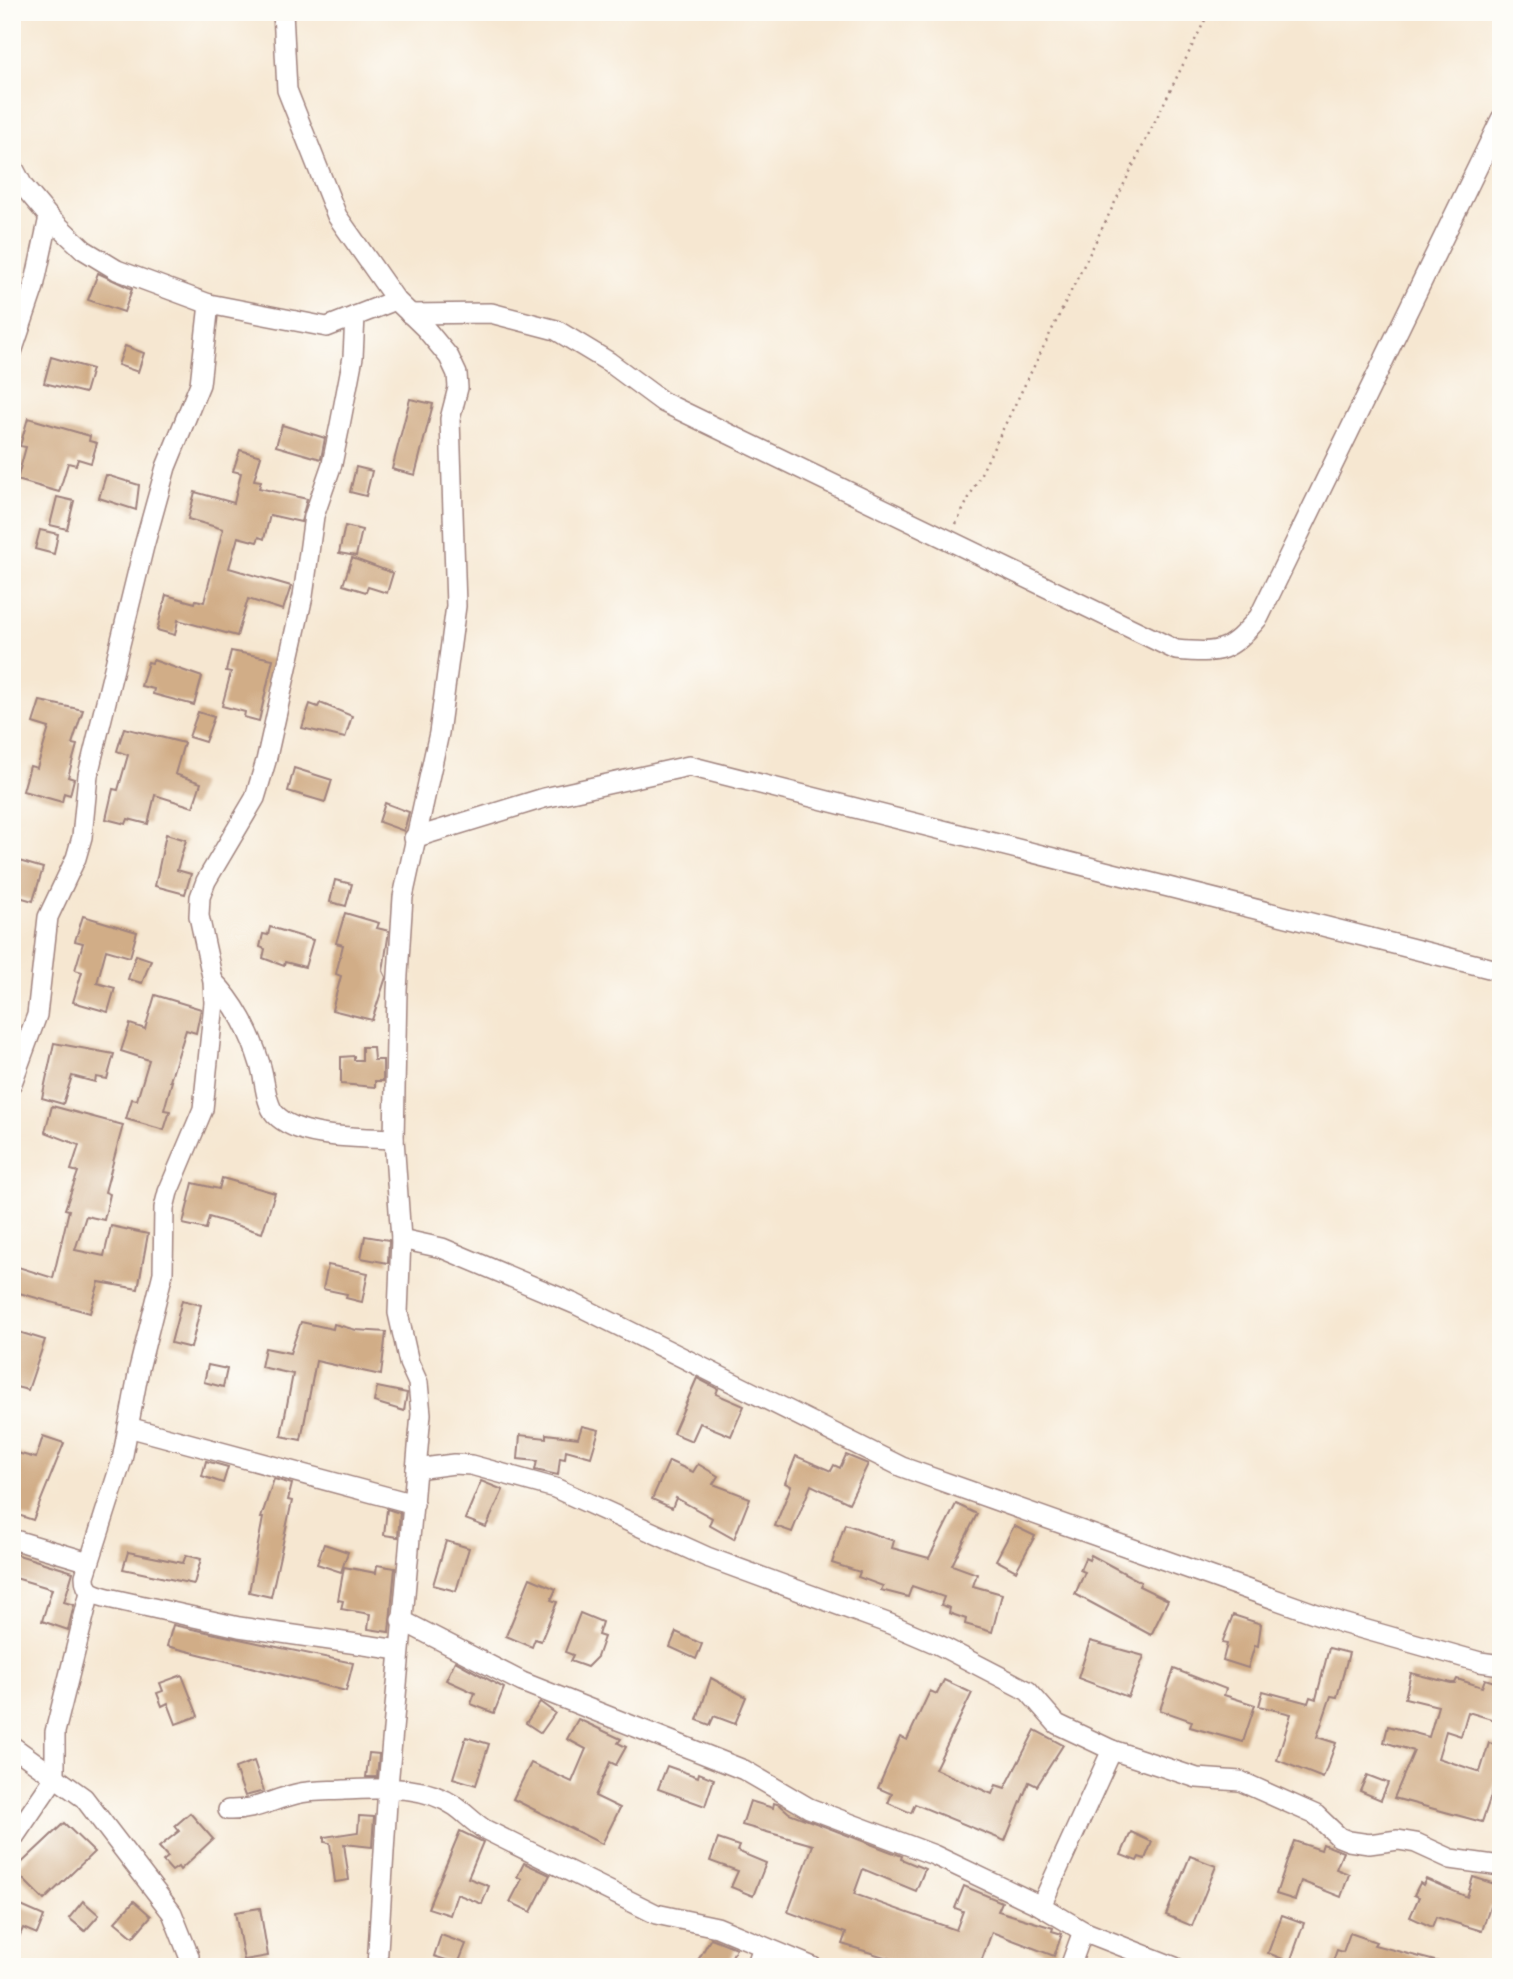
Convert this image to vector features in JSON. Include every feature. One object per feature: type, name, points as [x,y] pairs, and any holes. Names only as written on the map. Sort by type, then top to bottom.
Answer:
[{"type":"street","points":[[283,12],[287,90],[337,216],[396,300],[449,357],[457,374],[458,388],[450,419],[456,606],[439,733],[403,897],[394,1139],[401,1238],[398,1313],[409,1363],[418,1383],[421,1414],[401,1620],[377,1967]]},
{"type":"street","points":[[410,314],[492,313],[556,330],[609,362],[663,402],[1177,650],[1210,653],[1236,644],[1259,617],[1501,119]]},
{"type":"street","points":[[12,165],[23,186],[49,217],[84,250],[117,270],[209,304],[327,327],[396,300]]},
{"type":"street","points":[[12,352],[34,286],[49,217]]},
{"type":"street","points":[[12,1083],[37,1015],[48,917],[76,858],[82,837],[88,775],[144,545],[166,467],[200,384],[209,304]]},
{"type":"street","points":[[12,1840],[55,1777],[55,1732],[90,1592],[85,1576],[122,1460],[163,1273],[164,1208],[168,1192],[203,1109],[213,1017],[213,981],[199,916],[200,897],[206,881],[256,798],[266,761],[303,596],[314,516],[332,464],[340,425],[353,357],[355,316]]},
{"type":"street","points":[[414,838],[544,798],[688,766],[1501,971]]},
{"type":"street","points":[[213,981],[231,998],[259,1061],[271,1108],[276,1116],[319,1134],[394,1139]]},
{"type":"street","points":[[401,1238],[442,1248],[575,1304],[902,1467],[1342,1623],[1480,1662],[1501,1665]]},
{"type":"street","points":[[128,1427],[414,1504]]},
{"type":"street","points":[[416,1469],[454,1464],[471,1465],[555,1488],[707,1557],[939,1645],[1028,1691],[1057,1724],[1112,1750],[1197,1778],[1240,1781],[1316,1815],[1339,1837],[1349,1841],[1369,1844],[1407,1842],[1451,1859],[1501,1866]]},
{"type":"street","points":[[12,1539],[89,1562]]},
{"type":"street","points":[[90,1592],[239,1627],[400,1650]]},
{"type":"street","points":[[401,1620],[522,1682],[744,1770],[809,1808],[934,1855],[1041,1906],[1083,1931],[1175,1967]]},
{"type":"street","points":[[12,1746],[83,1798],[173,1913],[187,1963]]},
{"type":"street","points":[[1041,1906],[1112,1750]]},
{"type":"street","points":[[228,1810],[248,1811],[296,1794],[321,1790],[388,1786],[436,1797],[456,1806],[468,1819],[495,1834],[656,1914],[717,1927],[813,1967]]},
{"type":"street","points":[[1070,1967],[1083,1931]]},
{"type":"street","points":[[755,1967],[763,1947]]},
{"type":"path","points":[[948,540],[1026,376],[1100,236],[1209,12]]},
{"type":"building","points":[[98,273],[132,289],[124,312],[88,300]]},
{"type":"building","points":[[125,346],[144,353],[138,372],[118,365]]},
{"type":"building","points":[[51,357],[92,369],[85,393],[44,383]]},
{"type":"building","points":[[410,399],[433,404],[415,475],[392,469]]},
{"type":"building","points":[[28,418],[90,436],[89,441],[97,443],[91,463],[78,459],[76,465],[68,463],[59,492],[17,480],[26,447],[20,446]]},
{"type":"building","points":[[282,425],[325,438],[321,459],[276,446]]},
{"type":"building","points":[[240,450],[261,456],[254,480],[261,481],[259,488],[307,499],[301,522],[270,515],[264,539],[259,537],[257,542],[238,537],[229,568],[291,586],[283,610],[248,599],[237,636],[178,620],[175,635],[157,630],[166,595],[195,603],[196,600],[204,602],[223,529],[188,519],[195,492],[234,503],[241,473],[233,471]]},
{"type":"building","points":[[356,467],[372,471],[366,496],[350,492]]},
{"type":"building","points":[[106,475],[139,485],[136,510],[99,498]]},
{"type":"building","points":[[57,497],[74,501],[67,529],[50,525]]},
{"type":"building","points":[[345,526],[362,530],[356,556],[339,553]]},
{"type":"building","points":[[40,530],[58,534],[54,554],[35,549]]},
{"type":"building","points":[[352,558],[393,573],[387,593],[368,587],[366,592],[343,585]]},
{"type":"building","points":[[231,651],[273,659],[259,721],[244,717],[245,712],[222,706],[231,672],[226,671]]},
{"type":"building","points":[[153,660],[202,677],[194,705],[153,694],[154,689],[141,686],[148,662],[152,663]]},
{"type":"building","points":[[40,701],[83,710],[72,744],[77,745],[68,777],[74,779],[70,795],[64,793],[62,802],[23,791],[30,766],[37,768],[49,728],[33,723]]},
{"type":"building","points":[[320,703],[352,716],[345,738],[302,728],[310,704],[318,707]]},
{"type":"building","points":[[198,712],[214,717],[205,742],[189,737]]},
{"type":"building","points":[[124,728],[184,743],[175,774],[201,783],[193,807],[155,795],[148,824],[128,819],[126,824],[106,819],[113,789],[118,790],[128,755],[117,751]]},
{"type":"building","points":[[294,768],[332,780],[325,802],[288,791]]},
{"type":"building","points":[[385,803],[409,812],[404,831],[379,822]]},
{"type":"building","points":[[166,834],[186,840],[177,870],[191,874],[185,894],[155,886]]},
{"type":"building","points":[[12,859],[43,868],[33,901],[12,895]]},
{"type":"building","points":[[335,880],[352,884],[346,906],[330,902]]},
{"type":"building","points":[[345,913],[379,923],[377,928],[389,931],[383,971],[386,977],[372,1020],[332,1010],[341,976],[336,974],[343,945],[336,943]]},
{"type":"building","points":[[83,916],[137,932],[130,957],[106,950],[97,983],[115,988],[108,1012],[73,1002],[82,972],[75,970],[83,943],[75,941]]},
{"type":"building","points":[[270,927],[313,940],[305,967],[285,962],[284,966],[263,958],[265,949],[260,947],[263,934],[268,935]]},
{"type":"building","points":[[136,955],[151,960],[142,983],[128,979]]},
{"type":"building","points":[[155,995],[201,1009],[196,1033],[186,1030],[170,1081],[164,1110],[170,1111],[164,1130],[126,1119],[132,1099],[137,1100],[149,1060],[121,1051],[130,1024],[145,1029]]},
{"type":"building","points":[[54,1043],[114,1054],[107,1079],[96,1077],[95,1082],[72,1076],[63,1104],[42,1098]]},
{"type":"building","points":[[362,1047],[373,1047],[374,1060],[383,1060],[383,1081],[375,1081],[375,1087],[341,1084],[341,1057],[354,1056],[354,1060],[362,1060]]},
{"type":"building","points":[[52,1106],[123,1125],[105,1192],[110,1194],[104,1220],[86,1216],[75,1250],[104,1256],[111,1226],[148,1234],[138,1289],[99,1282],[90,1313],[12,1291],[12,1265],[53,1278],[69,1210],[65,1209],[78,1172],[71,1170],[79,1145],[45,1132]]},
{"type":"building","points":[[222,1178],[275,1193],[262,1233],[209,1217],[206,1229],[183,1224],[193,1183],[219,1189]]},
{"type":"building","points":[[365,1236],[389,1240],[388,1263],[361,1258]]},
{"type":"building","points":[[328,1265],[368,1273],[362,1302],[346,1298],[347,1294],[323,1289]]},
{"type":"building","points":[[182,1300],[201,1305],[191,1348],[171,1343]]},
{"type":"building","points":[[301,1322],[333,1329],[334,1324],[356,1330],[386,1332],[381,1375],[316,1361],[301,1440],[281,1436],[293,1374],[261,1367],[265,1348],[290,1353]]},
{"type":"building","points":[[12,1330],[45,1340],[28,1390],[12,1386]]},
{"type":"building","points":[[208,1365],[227,1369],[223,1387],[204,1382]]},
{"type":"building","points":[[697,1378],[718,1389],[716,1394],[744,1406],[731,1436],[700,1423],[692,1441],[673,1433]]},
{"type":"building","points":[[377,1387],[407,1393],[404,1411],[374,1402]]},
{"type":"building","points":[[582,1426],[599,1430],[591,1457],[566,1450],[565,1459],[560,1458],[558,1475],[535,1470],[537,1461],[518,1459],[520,1435],[546,1438],[546,1434],[578,1438]]},
{"type":"building","points":[[43,1436],[64,1443],[33,1520],[12,1513],[12,1470],[17,1453],[36,1458]]},
{"type":"building","points":[[846,1455],[868,1464],[849,1503],[811,1485],[792,1532],[775,1526],[791,1486],[785,1483],[796,1456],[831,1471],[834,1465],[840,1468]]},
{"type":"building","points":[[206,1461],[228,1467],[223,1483],[202,1476]]},
{"type":"building","points":[[669,1461],[693,1472],[698,1464],[718,1476],[713,1484],[750,1498],[734,1539],[709,1525],[712,1518],[676,1498],[672,1508],[652,1499]]},
{"type":"building","points":[[274,1479],[292,1484],[288,1500],[292,1501],[271,1597],[249,1592],[261,1518]]},
{"type":"building","points":[[481,1481],[503,1490],[486,1527],[465,1519]]},
{"type":"building","points":[[956,1504],[977,1514],[952,1565],[977,1574],[973,1586],[1002,1594],[992,1632],[965,1624],[966,1619],[949,1613],[950,1608],[941,1605],[944,1597],[912,1586],[908,1597],[881,1590],[883,1586],[858,1577],[860,1572],[832,1563],[845,1524],[894,1541],[892,1548],[929,1558]]},
{"type":"building","points":[[387,1509],[400,1513],[398,1537],[384,1535]]},
{"type":"building","points":[[1014,1526],[1035,1536],[1016,1571],[996,1560]]},
{"type":"building","points":[[446,1541],[469,1548],[456,1591],[433,1585]]},
{"type":"building","points":[[324,1544],[348,1552],[341,1572],[317,1564]]},
{"type":"building","points":[[128,1552],[183,1563],[186,1555],[201,1559],[194,1584],[123,1569]]},
{"type":"building","points":[[12,1553],[73,1572],[64,1602],[74,1605],[68,1630],[42,1621],[52,1589],[12,1577]]},
{"type":"building","points":[[1091,1555],[1141,1582],[1139,1586],[1168,1600],[1151,1635],[1075,1594],[1085,1572],[1080,1570],[1085,1558],[1089,1560]]},
{"type":"building","points":[[377,1565],[395,1568],[389,1632],[368,1629],[370,1614],[341,1609],[343,1601],[338,1600],[344,1567],[376,1573]]},
{"type":"building","points":[[530,1578],[556,1589],[551,1600],[557,1602],[541,1641],[535,1639],[532,1647],[506,1636]]},
{"type":"building","points":[[580,1613],[602,1622],[598,1635],[604,1637],[597,1657],[587,1667],[570,1661],[573,1655],[565,1652]]},
{"type":"building","points":[[1233,1615],[1261,1624],[1258,1646],[1255,1645],[1248,1668],[1223,1660],[1227,1644],[1222,1643]]},
{"type":"building","points":[[173,1625],[353,1663],[346,1691],[167,1646]]},
{"type":"building","points":[[676,1632],[702,1644],[696,1659],[670,1647]]},
{"type":"building","points":[[1090,1641],[1144,1656],[1128,1697],[1078,1678]]},
{"type":"building","points":[[1329,1648],[1349,1653],[1337,1697],[1331,1696],[1317,1737],[1336,1743],[1323,1778],[1277,1760],[1291,1714],[1259,1706],[1263,1691],[1308,1703],[1310,1697],[1316,1699]]},
{"type":"building","points":[[455,1661],[504,1688],[494,1713],[471,1704],[475,1693],[446,1680]]},
{"type":"building","points":[[1174,1669],[1226,1689],[1224,1695],[1255,1705],[1243,1742],[1190,1727],[1192,1721],[1160,1710]]},
{"type":"building","points":[[1411,1673],[1451,1683],[1455,1683],[1457,1679],[1482,1687],[1485,1679],[1501,1684],[1501,1722],[1468,1712],[1461,1736],[1446,1731],[1438,1758],[1480,1772],[1489,1743],[1501,1746],[1501,1767],[1482,1822],[1394,1798],[1414,1751],[1384,1742],[1388,1726],[1429,1737],[1438,1706],[1405,1698]]},
{"type":"building","points":[[182,1675],[198,1716],[176,1724],[168,1703],[162,1706],[157,1693],[163,1691],[160,1683]]},
{"type":"building","points":[[711,1678],[746,1697],[735,1724],[714,1716],[710,1725],[697,1720]]},
{"type":"building","points":[[944,1680],[972,1693],[935,1769],[992,1794],[996,1785],[1005,1788],[1035,1730],[1063,1745],[1037,1786],[1029,1782],[1005,1841],[915,1804],[911,1813],[888,1803],[892,1794],[878,1788],[900,1737],[907,1740],[930,1691],[937,1694]]},
{"type":"building","points":[[540,1702],[555,1713],[541,1733],[526,1723]]},
{"type":"building","points":[[578,1719],[621,1739],[618,1743],[626,1747],[616,1765],[610,1762],[595,1796],[620,1808],[602,1844],[513,1799],[531,1763],[572,1782],[586,1749],[567,1739]]},
{"type":"building","points":[[466,1737],[489,1744],[476,1785],[453,1778]]},
{"type":"building","points":[[369,1753],[379,1754],[377,1777],[366,1777]]},
{"type":"building","points":[[254,1761],[264,1791],[245,1796],[235,1768]]},
{"type":"building","points":[[667,1766],[698,1777],[699,1773],[714,1779],[705,1806],[658,1789]]},
{"type":"building","points":[[1367,1775],[1388,1783],[1381,1800],[1360,1791]]},
{"type":"building","points":[[750,1801],[773,1808],[774,1803],[780,1805],[789,1813],[902,1856],[901,1859],[925,1869],[916,1891],[863,1869],[854,1894],[956,1930],[963,1911],[955,1908],[964,1886],[1002,1902],[998,1911],[1053,1928],[1052,1931],[1062,1934],[1054,1956],[992,1932],[979,1967],[917,1967],[842,1944],[846,1933],[788,1912],[813,1845],[742,1825]]},
{"type":"building","points":[[190,1813],[213,1839],[180,1870],[178,1867],[172,1871],[163,1861],[168,1857],[159,1847],[179,1831],[175,1826]]},
{"type":"building","points":[[359,1816],[374,1817],[372,1847],[344,1844],[349,1880],[335,1882],[330,1843],[324,1842],[324,1837],[358,1832]]},
{"type":"building","points":[[64,1823],[94,1852],[44,1900],[14,1870]]},
{"type":"building","points":[[460,1831],[483,1842],[468,1878],[489,1886],[482,1904],[457,1894],[450,1915],[428,1908]]},
{"type":"building","points":[[1131,1832],[1152,1842],[1145,1859],[1139,1857],[1137,1861],[1121,1855]]},
{"type":"building","points":[[718,1839],[739,1846],[737,1851],[766,1863],[753,1896],[731,1887],[738,1871],[710,1861]]},
{"type":"building","points":[[1294,1841],[1321,1850],[1323,1844],[1343,1852],[1336,1869],[1349,1874],[1341,1897],[1301,1881],[1295,1900],[1276,1894]]},
{"type":"building","points":[[1190,1856],[1216,1866],[1192,1926],[1166,1915]]},
{"type":"building","points":[[524,1863],[550,1875],[531,1912],[510,1902],[522,1879],[517,1877]]},
{"type":"building","points":[[1473,1877],[1501,1886],[1498,1908],[1490,1906],[1482,1931],[1436,1917],[1432,1927],[1410,1917],[1419,1897],[1414,1895],[1420,1883],[1423,1885],[1426,1879],[1467,1897]]},
{"type":"building","points":[[83,1901],[99,1915],[85,1931],[69,1918]]},
{"type":"building","points":[[134,1901],[151,1916],[133,1937],[115,1922]]},
{"type":"building","points":[[12,1902],[44,1916],[37,1934],[23,1928],[12,1953]]},
{"type":"building","points":[[260,1908],[268,1956],[244,1960],[235,1912]]},
{"type":"building","points":[[1282,1915],[1304,1923],[1290,1962],[1268,1953]]},
{"type":"building","points":[[1350,1933],[1376,1942],[1374,1945],[1439,1962],[1438,1967],[1331,1967],[1337,1950],[1343,1952]]},
{"type":"building","points":[[441,1935],[466,1944],[458,1964],[434,1956]]},
{"type":"building","points":[[711,1938],[736,1948],[727,1967],[694,1967]]}]
